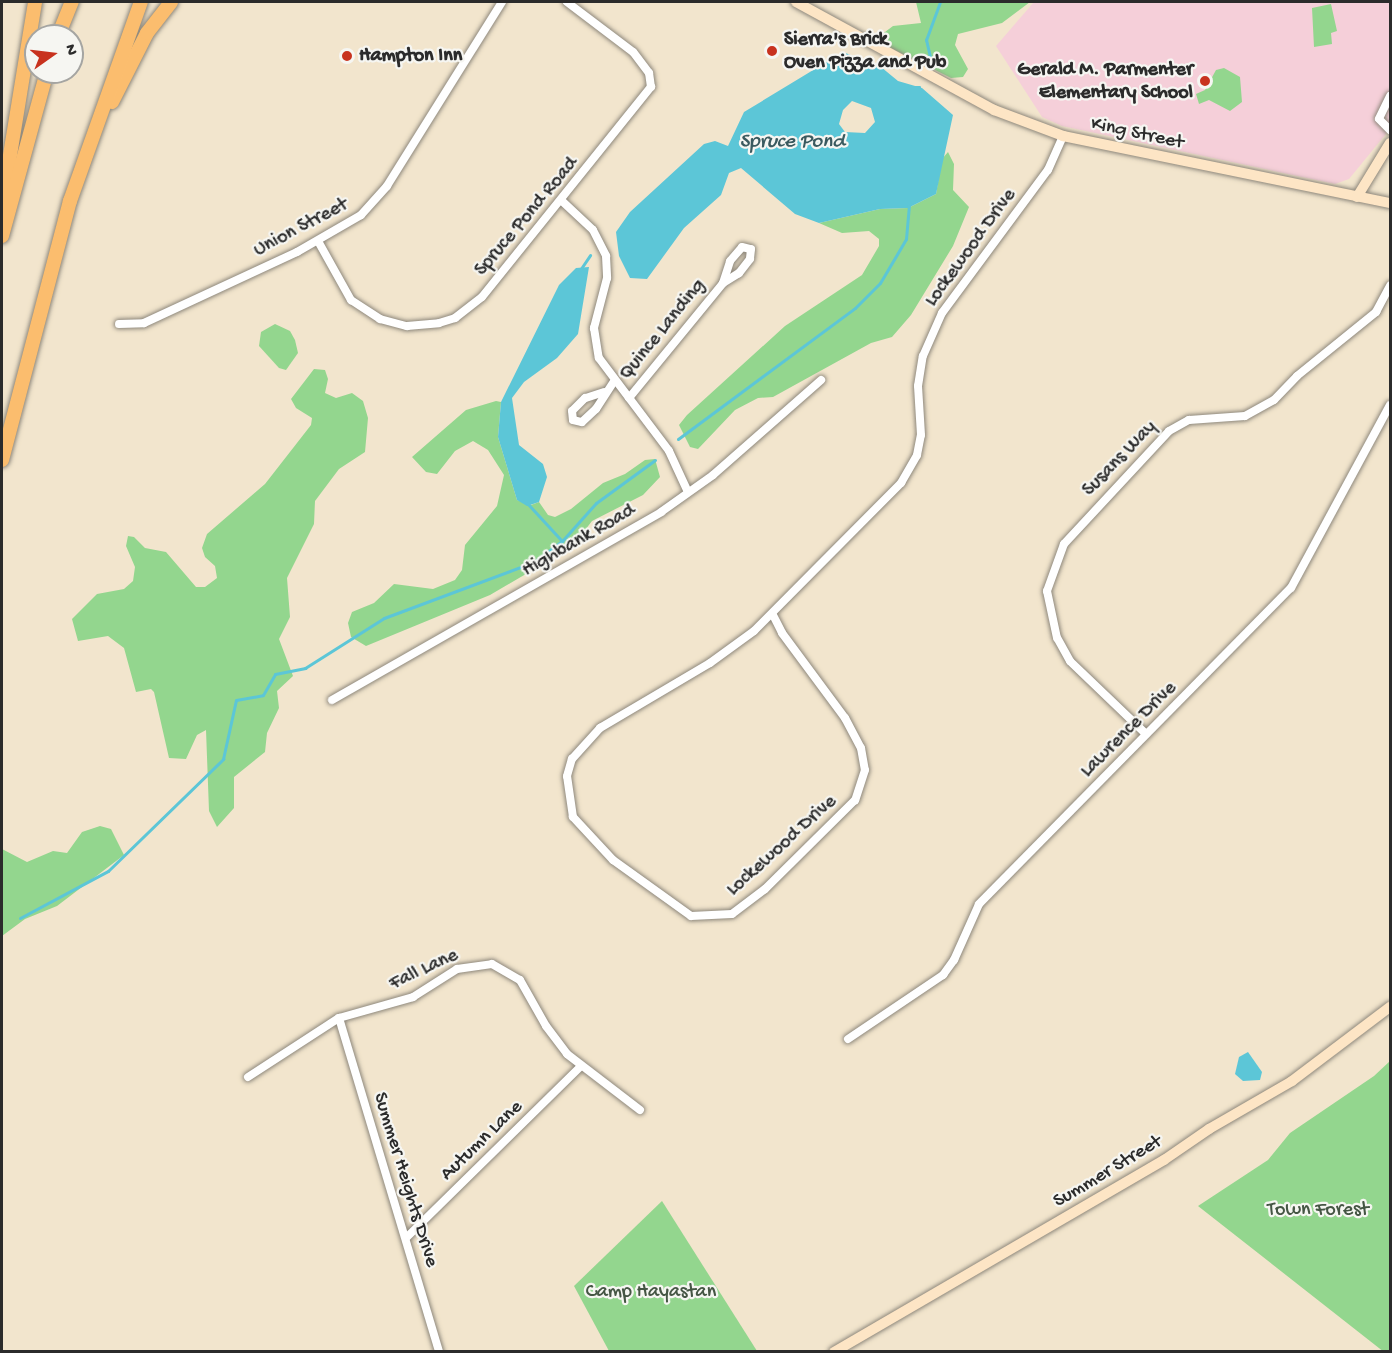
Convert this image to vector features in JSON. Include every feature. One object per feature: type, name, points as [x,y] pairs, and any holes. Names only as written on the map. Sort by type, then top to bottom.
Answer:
[{"type":"highway","points":[[2,204],[35,2]]},
{"type":"highway","points":[[63,24],[72,2]]},
{"type":"highway","points":[[2,460],[70,201],[141,2]]},
{"type":"highway","points":[[70,201],[116,93],[147,33],[171,2]]},
{"type":"highway","points":[[2,236],[44,84]]},
{"type":"main road","name":"King Street","points":[[796,2],[994,110],[1063,136],[1390,203]]},
{"type":"main road","points":[[1357,197],[1390,143]]},
{"type":"main road","name":"Summer Street","points":[[834,1352],[1164,1160],[1209,1129],[1292,1081],[1390,1007]]},
{"type":"street","name":"Union Street","points":[[119,324],[144,324],[318,241],[361,215],[387,186],[502,2]]},
{"type":"street","name":"Spruce Pond Road","points":[[318,241],[345,292],[367,313],[408,326],[438,323],[455,318],[482,297],[645,99],[652,83],[633,52],[567,2]]},
{"type":"street","points":[[1390,96],[1379,119],[1390,130]]},
{"type":"street","name":"Lockewood Drive","points":[[773,615],[782,633],[845,718],[861,748],[865,770],[855,800],[765,889],[732,914],[691,916],[614,860],[573,817],[567,777],[572,759],[600,728],[710,663],[773,615],[901,483],[915,461],[921,435],[918,386],[926,348],[942,313],[1048,170],[1063,136]]},
{"type":"street","points":[[562,201],[593,230],[606,256],[607,278],[594,336],[599,358],[614,381],[669,451],[687,490]]},
{"type":"street","name":"Quince Landing","points":[[629,398],[723,283],[750,259],[753,253],[749,247],[742,247],[730,261],[723,283]]},
{"type":"street","name":"Susans Way","points":[[1146,735],[1070,661],[1057,638],[1047,591],[1064,544],[1169,431],[1189,420],[1245,416],[1274,400],[1297,376],[1376,312],[1390,286]]},
{"type":"street","name":"Highbank Road","points":[[332,700],[570,567],[661,512],[687,490],[713,475],[821,380]]},
{"type":"street","points":[[604,392],[585,398],[572,411],[572,419],[583,421],[596,409],[604,392],[614,381]]},
{"type":"street","name":"Lawrence Drive","points":[[848,1039],[943,975],[954,960],[979,904],[1291,588],[1390,405]]},
{"type":"street","name":"Fall Lane","points":[[248,1077],[339,1018],[412,997],[457,969],[492,964],[520,980],[554,1039],[580,1067],[640,1110]]},
{"type":"street","name":"Summer Heights Drive","points":[[339,1018],[439,1352]]},
{"type":"street","name":"Autumn Lane","points":[[406,1238],[580,1067]]},
{"type":"shaded area","name":"Gerald M. Parmenter Elementary School","points":[[1034,2],[1390,2],[1390,129],[1349,179],[1335,184],[1062,126],[1042,117],[996,46]]},
{"type":"green space","points":[[916,2],[1030,2],[1002,23],[958,34],[955,45],[968,69],[963,77],[951,78],[881,43],[881,35],[893,26],[921,23]]},
{"type":"green space","points":[[1331,4],[1337,31],[1331,33],[1332,44],[1314,47],[1312,8]]},
{"type":"green space","points":[[1224,68],[1240,77],[1242,102],[1230,111],[1209,100],[1199,104],[1196,94],[1205,90],[1216,70]]},
{"type":"green space","points":[[948,152],[954,164],[953,190],[969,207],[953,246],[911,315],[892,337],[871,343],[773,397],[758,398],[735,410],[698,449],[690,447],[679,425],[687,415],[785,326],[862,275],[879,246],[879,239],[869,231],[842,233],[819,223],[880,209],[908,208],[936,194],[942,159]]},
{"type":"green space","points":[[275,324],[290,331],[295,340],[298,353],[286,370],[279,368],[259,346],[261,332]]},
{"type":"green space","points":[[314,369],[325,370],[328,379],[325,393],[336,398],[352,393],[363,401],[368,418],[365,452],[339,469],[315,501],[314,524],[287,578],[290,617],[279,639],[293,676],[277,691],[279,708],[267,733],[265,752],[234,777],[234,808],[217,827],[209,811],[206,730],[197,735],[186,759],[169,758],[154,692],[151,689],[136,692],[124,648],[108,636],[78,641],[72,619],[97,594],[124,589],[133,581],[135,567],[126,546],[128,536],[134,537],[145,548],[166,552],[196,587],[205,587],[217,578],[215,566],[205,557],[202,548],[207,534],[265,484],[311,425],[312,418],[296,408],[291,399]]},
{"type":"green space","points":[[496,401],[501,402],[498,437],[517,500],[531,505],[539,502],[548,515],[555,517],[571,509],[603,483],[625,474],[645,460],[655,459],[660,477],[643,495],[592,521],[572,547],[490,595],[366,646],[351,637],[348,623],[352,612],[374,603],[394,584],[433,589],[455,580],[462,570],[465,545],[497,506],[504,475],[488,450],[473,441],[455,451],[437,474],[426,472],[412,457],[466,410]]},
{"type":"green space","points":[[100,826],[111,829],[124,855],[57,906],[25,919],[2,936],[2,849],[27,862],[53,851],[67,853],[82,832]]},
{"type":"green space","name":"Town Forest","points":[[1390,1061],[1390,1351],[1384,1352],[1198,1206],[1268,1160],[1290,1133],[1374,1076]]},
{"type":"green space","name":"Camp Hayastan","points":[[662,1201],[757,1351],[609,1351],[574,1286]]},
{"type":"water","name":"Spruce Pond","points":[[843,52],[881,67],[898,81],[922,88],[953,115],[936,194],[908,208],[880,209],[819,223],[795,214],[741,168],[729,173],[721,195],[684,228],[647,279],[630,278],[619,256],[616,232],[630,212],[704,144],[715,141],[728,146],[744,112]],"holes":[[[852,101],[871,108],[875,122],[865,133],[845,132],[839,124],[843,110]]]},
{"type":"water","points":[[589,267],[578,334],[557,358],[524,382],[512,398],[519,445],[543,464],[547,477],[539,502],[527,506],[517,500],[498,437],[501,402],[559,285],[576,268]]},
{"type":"water","points":[[1248,1052],[1262,1072],[1260,1080],[1243,1081],[1235,1074],[1239,1057]]},
{"type":"waterway","points":[[931,61],[926,40],[940,2]]},
{"type":"waterway","points":[[909,87],[919,87],[919,91]]},
{"type":"waterway","points":[[678,439],[855,308],[880,283],[906,239],[909,205]]},
{"type":"waterway","points":[[580,270],[590,255]]},
{"type":"waterway","points":[[20,918],[108,871],[223,759],[236,700],[263,695],[275,674],[305,668],[384,618],[534,562],[562,541],[596,503],[655,460]]},
{"type":"waterway","points":[[527,503],[562,541]]},
{"type":"place","name":"Sierra's Brick Oven Pizza and Pub","points":[[772,51]]},
{"type":"place","name":"Hampton Inn","points":[[347,56]]},
{"type":"place","name":"Gerald M. Parmenter Elementary School","points":[[1205,81]]}]
